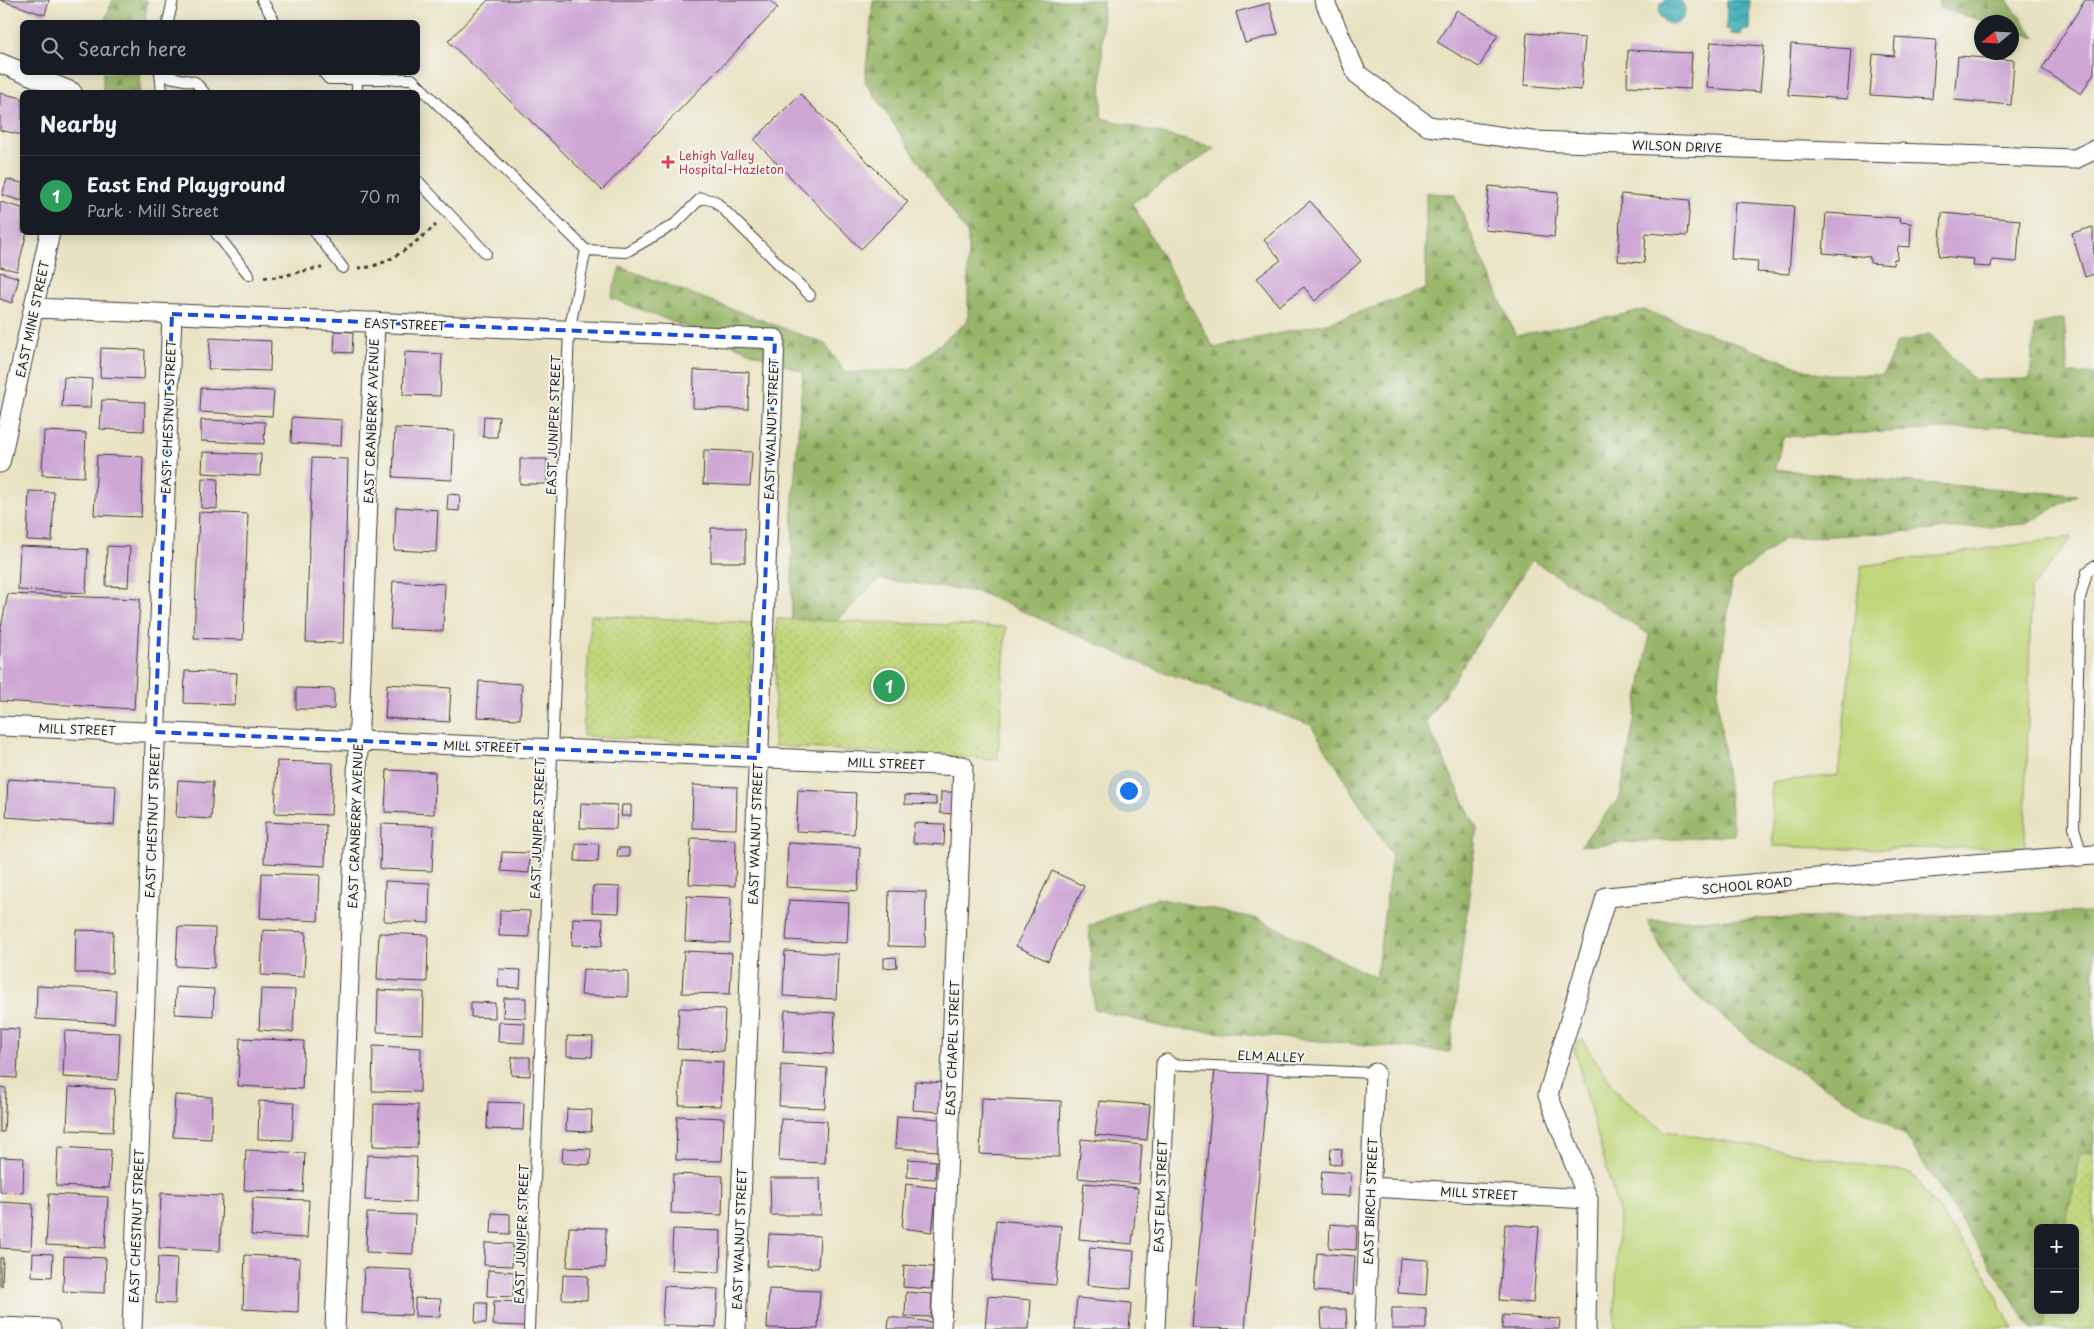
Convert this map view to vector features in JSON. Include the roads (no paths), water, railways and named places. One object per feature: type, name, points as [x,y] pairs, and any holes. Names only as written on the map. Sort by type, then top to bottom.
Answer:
[{"type":"street","name":"WILSON DRIVE","points":[[1324,0],[1357,74],[1428,126],[1552,142],[2075,159],[2094,150]]},
{"type":"street","points":[[0,63],[20,71]]},
{"type":"street","points":[[30,75],[67,90]]},
{"type":"street","name":"EAST MINE STREET","points":[[0,463],[49,235]]},
{"type":"street","name":"EAST STREET","points":[[34,308],[775,339]]},
{"type":"street","name":"EAST CHESTNUT STREET","points":[[132,1329],[172,314]]},
{"type":"street","name":"EAST CRANBERRY AVENUE","points":[[335,1329],[375,322]]},
{"type":"street","name":"EAST WALNUT STREET","points":[[736,1329],[775,339]]},
{"type":"street","name":"MILL STREET","points":[[0,726],[963,766]]},
{"type":"street","name":"EAST CHAPEL STREET","points":[[941,1329],[963,766]]},
{"type":"street","name":"SCHOOL ROAD","points":[[1588,1199],[1548,1095],[1606,897],[1973,864],[2088,856]]},
{"type":"street","name":"EAST ELM STREET","points":[[1155,1329],[1166,1064]]},
{"type":"street","name":"EAST BIRCH STREET","points":[[1365,1329],[1375,1073]]},
{"type":"street","name":"MILL STREET","points":[[1370,1187],[1588,1199]]},
{"type":"street","points":[[1586,1329],[1588,1199]]},
{"type":"street","points":[[0,1327],[50,1329]]},
{"type":"lane","points":[[168,20],[173,0]]},
{"type":"lane","points":[[262,0],[274,20]]},
{"type":"lane","points":[[160,75],[162,90]]},
{"type":"lane","points":[[164,75],[195,82],[202,90]]},
{"type":"lane","points":[[326,75],[329,78],[412,79],[586,250],[626,252],[675,224],[701,198],[715,201],[810,294]]},
{"type":"lane","points":[[357,90],[358,77]]},
{"type":"lane","points":[[420,183],[486,253]]},
{"type":"lane","points":[[218,235],[249,275]]},
{"type":"lane","points":[[317,235],[343,268]]},
{"type":"lane","name":"EAST JUNIPER STREET","points":[[529,1329],[569,331],[586,250]]},
{"type":"lane","points":[[2088,856],[2074,827],[2080,598],[2087,572],[2094,566]]},
{"type":"lane","name":"ELM ALLEY","points":[[1166,1064],[1375,1073]]},
{"type":"water","points":[[1667,-1],[1677,-1],[1684,6],[1684,16],[1677,23],[1667,23],[1660,16],[1660,6]]},
{"type":"water","points":[[1727,0],[1750,0],[1749,30],[1744,30],[1741,35],[1731,34],[1731,30],[1726,29]]},
{"type":"place","name":"Lehigh Valley Hospital-Hazleton","points":[[668,162]]},
{"type":"place","name":"East End Playground","points":[[889,686]]}]
